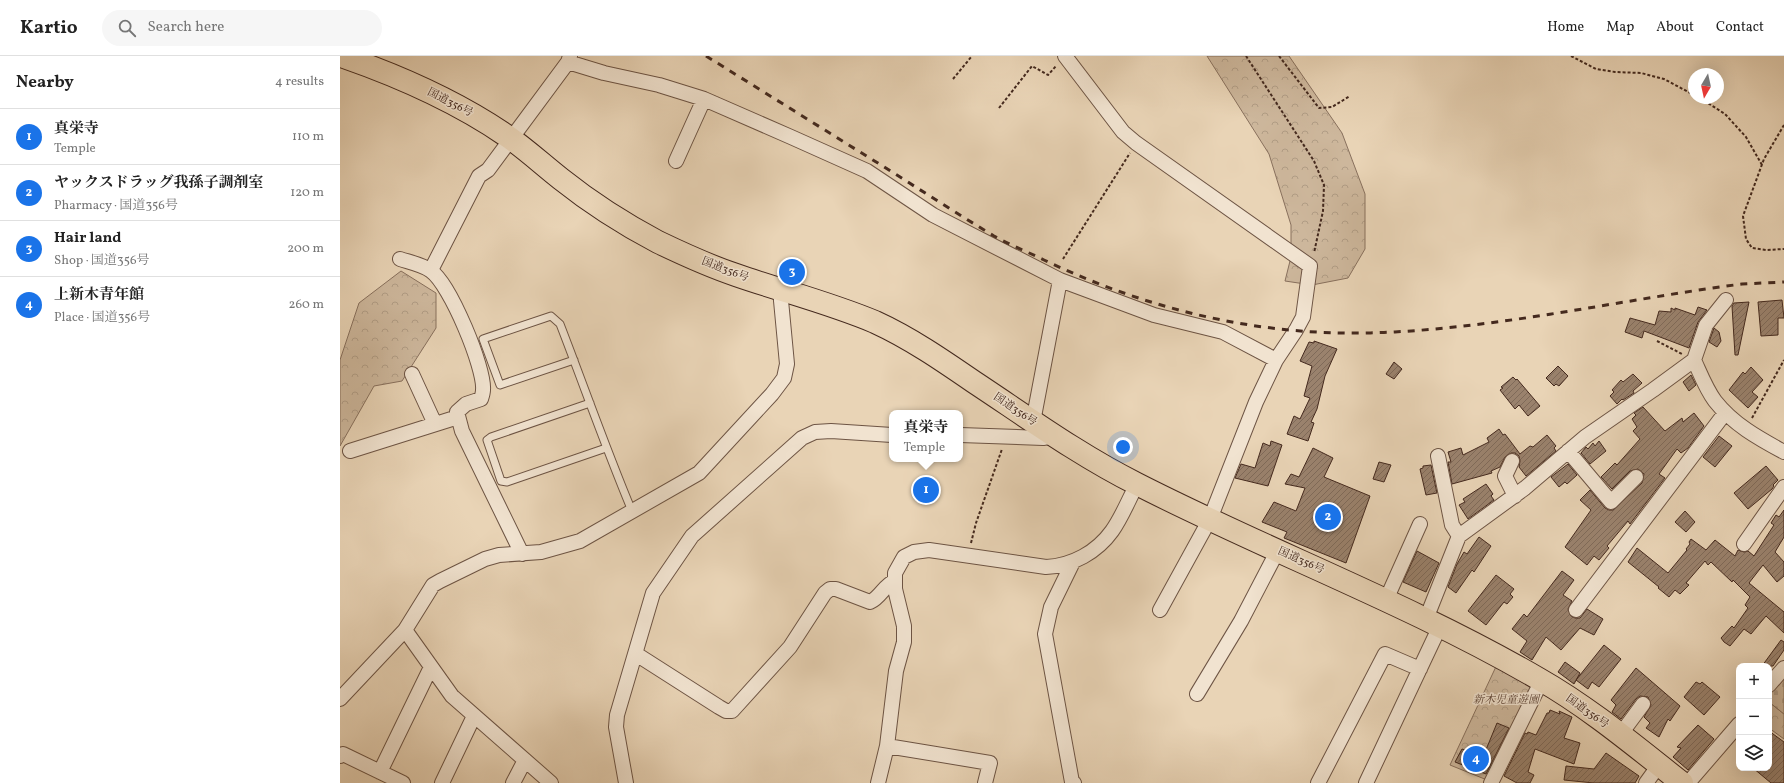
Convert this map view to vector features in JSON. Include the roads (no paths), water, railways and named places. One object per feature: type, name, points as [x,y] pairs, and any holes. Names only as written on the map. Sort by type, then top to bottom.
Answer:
[{"type":"highway","name":"国道356号","points":[[341,56],[392,75],[434,94],[476,116],[511,139],[563,181],[624,223],[693,258],[733,274],[848,312],[898,334],[926,350],[1055,436],[1137,484],[1433,622],[1542,680],[1620,735],[1682,783]]},
{"type":"street","points":[[1063,58],[1123,132],[1136,143],[1310,266],[1303,317],[1276,360],[1256,402],[1210,519],[1160,610]]},
{"type":"street","points":[[431,270],[479,176],[488,170],[569,59],[604,73],[660,85],[704,99],[867,170],[933,215],[1060,280],[1154,315],[1224,332],[1276,360]]},
{"type":"street","points":[[676,161],[704,99]]},
{"type":"street","points":[[400,259],[431,270],[447,288],[468,335],[482,378],[484,390],[481,399],[466,404],[457,412],[458,417],[462,431],[522,554]]},
{"type":"street","points":[[1033,422],[1060,280]]},
{"type":"street","points":[[340,699],[405,630],[432,586],[485,559],[499,555],[541,552],[580,541],[699,473],[772,394],[784,378],[787,364],[780,290]]},
{"type":"street","points":[[1369,782],[1420,669],[1459,536],[1515,496],[1585,437],[1694,360],[1706,325],[1726,300]]},
{"type":"street","points":[[1694,360],[1714,400],[1725,413],[1731,419],[1760,439],[1784,452]]},
{"type":"street","points":[[412,374],[435,424]]},
{"type":"street","points":[[1576,610],[1725,413]]},
{"type":"street","points":[[350,451],[458,417]]},
{"type":"street","points":[[626,783],[616,726],[617,715],[653,593],[692,536],[802,438],[815,432],[831,431],[889,435]]},
{"type":"street","points":[[963,435],[1043,438],[1055,436]]},
{"type":"street","points":[[1568,451],[1611,502],[1636,477]]},
{"type":"street","points":[[1438,456],[1452,525],[1459,536]]},
{"type":"street","points":[[1512,461],[1505,476],[1515,496]]},
{"type":"street","points":[[878,783],[887,746],[896,671],[904,642],[904,626],[895,589],[895,573],[904,556],[914,552],[929,550],[1046,567],[1059,566],[1073,562],[1099,545],[1112,531],[1137,484]]},
{"type":"street","points":[[1744,544],[1784,487]]},
{"type":"street","points":[[1386,600],[1420,524]]},
{"type":"street","points":[[1197,694],[1241,621],[1278,550]]},
{"type":"street","points":[[1073,562],[1051,607],[1045,634],[1073,783]]},
{"type":"street","points":[[636,654],[719,707],[726,711],[732,711],[790,647],[824,593],[830,589],[836,589],[870,602],[877,599],[889,583],[895,580]]},
{"type":"street","points":[[405,630],[452,696],[552,783]]},
{"type":"street","points":[[1318,783],[1385,654],[1420,669]]},
{"type":"street","points":[[380,772],[430,667]]},
{"type":"street","points":[[1772,682],[1784,668]]},
{"type":"street","points":[[1491,783],[1542,680]]},
{"type":"street","points":[[1620,735],[1643,704]]},
{"type":"street","points":[[442,783],[474,716]]},
{"type":"street","points":[[1688,783],[1736,727]]},
{"type":"street","points":[[887,746],[990,763],[985,783]]},
{"type":"street","points":[[340,756],[343,754],[403,783]]},
{"type":"street","points":[[513,783],[525,760]]},
{"type":"street","points":[[1646,783],[1659,765]]},
{"type":"lane","points":[[574,360],[500,385],[483,339],[551,316],[560,324],[574,360],[590,403],[606,448],[632,511]]},
{"type":"lane","points":[[590,403],[490,437],[487,440],[501,481],[507,482],[606,448]]},
{"type":"railway","points":[[706,56],[994,236],[1083,277],[1161,305],[1201,316],[1242,324],[1325,332],[1367,333],[1414,331],[1508,320],[1742,284],[1784,282]]},
{"type":"place","name":"Hair land","points":[[792,272]]},
{"type":"place","name":"真栄寺","points":[[926,490]]},
{"type":"place","name":"ヤックスドラッグ我孫子調剤室","points":[[1328,517]]},
{"type":"place","name":"上新木青年館","points":[[1476,759]]},
{"type":"park label","name":"新木児童遊園","points":[[1506,700]]}]
